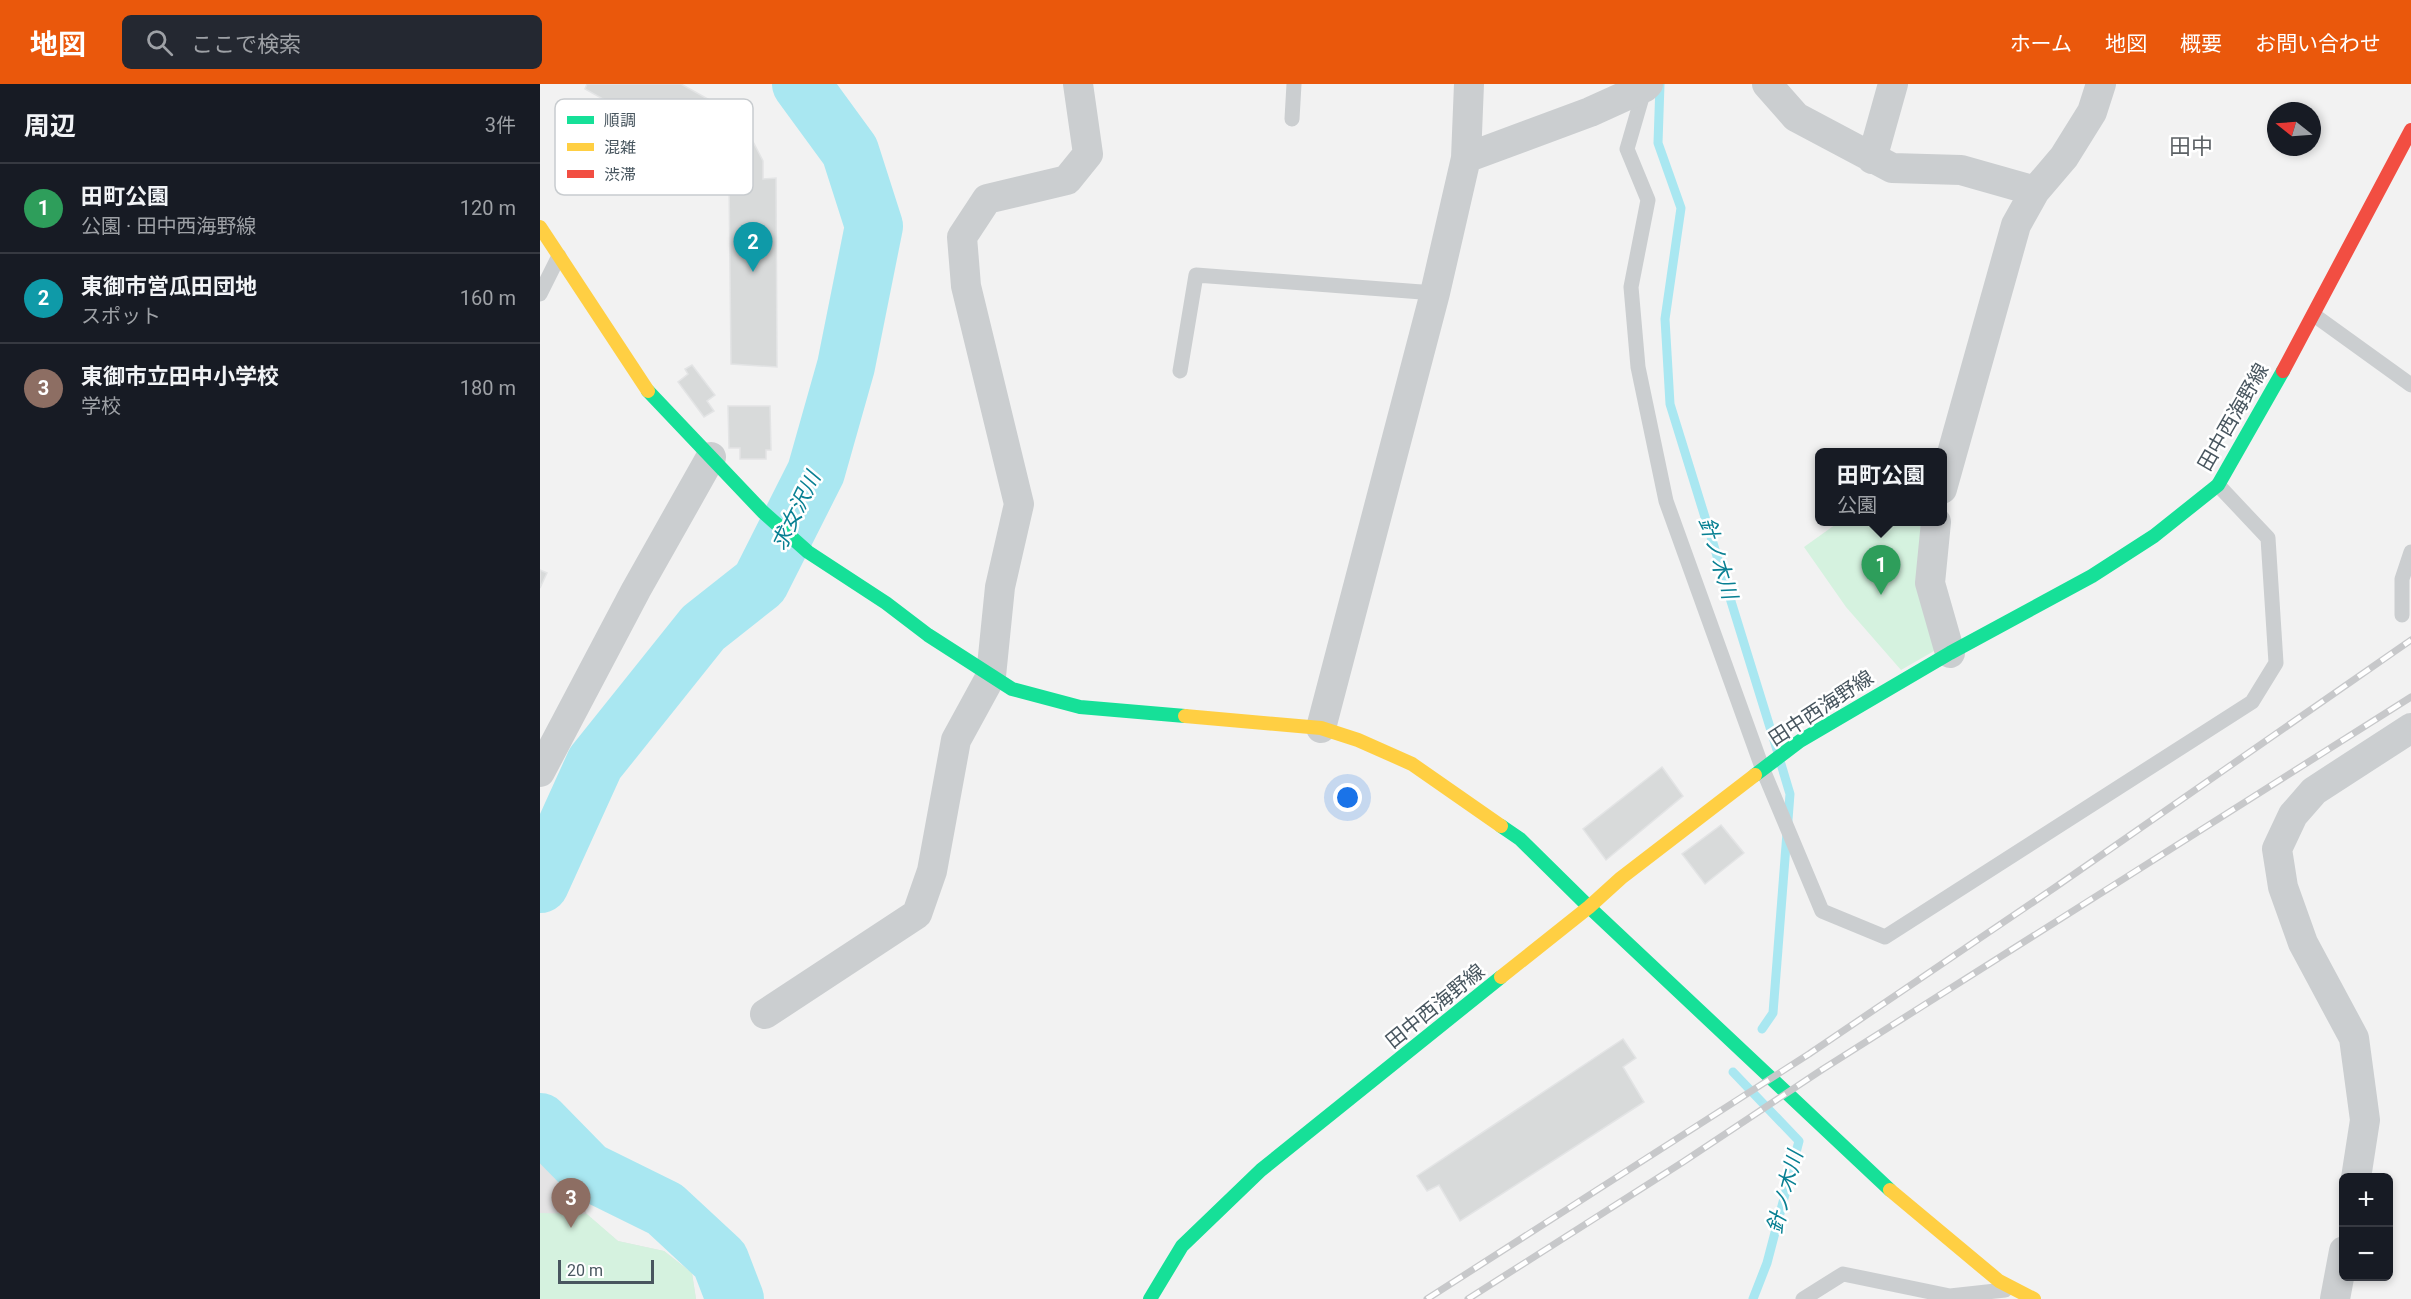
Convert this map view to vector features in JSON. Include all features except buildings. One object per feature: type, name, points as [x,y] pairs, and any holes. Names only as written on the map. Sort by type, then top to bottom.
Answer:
[{"type":"street","points":[[765,1014],[917,914],[932,871],[956,740],[992,676],[1000,587],[1019,504],[966,286],[962,237],[987,199],[1067,180],[1088,154],[1078,84]]},
{"type":"street","points":[[1321,728],[1435,293],[1466,158],[1469,84]]},
{"type":"street","points":[[1767,84],[1796,117],[1892,168],[1961,170],[2035,191]]},
{"type":"street","points":[[1872,159],[1893,84]]},
{"type":"street","points":[[1947,471],[2016,225],[2035,191],[2064,156],[2092,112],[2101,84]]},
{"type":"street","points":[[1466,158],[1590,112],[1646,86]]},
{"type":"street","name":"田中西海野線","points":[[1150,1299],[1182,1246],[1261,1170],[1589,907],[1621,878],[1800,741],[1950,653],[2092,576],[2154,536],[2218,485],[2314,315],[2411,130]]},
{"type":"street","points":[[540,227],[642,385],[763,512],[808,552],[886,603],[928,635],[1012,689],[1080,706],[1321,728],[1358,740],[1412,764],[1520,839],[1589,907],[1885,1185],[1999,1281],[2034,1299]]},
{"type":"street","points":[[540,772],[636,590],[711,457]]},
{"type":"street","points":[[1936,526],[1930,583],[1950,653]]},
{"type":"street","points":[[2357,1173],[2365,1120],[2354,1038],[2303,943],[2283,887],[2277,849],[2293,815],[2314,792],[2411,728]]},
{"type":"street","points":[[2335,1299],[2339,1275]]},
{"type":"lane","points":[[1292,119],[1294,84]]},
{"type":"lane","points":[[1646,86],[1627,149],[1648,200],[1631,287],[1638,367],[1666,501],[1763,770],[1822,911],[1885,937],[2252,702],[2276,663],[2268,538],[2218,485]]},
{"type":"lane","points":[[540,294],[559,256]]},
{"type":"lane","points":[[1180,371],[1196,275],[1435,293]]},
{"type":"lane","points":[[2314,315],[2411,385]]},
{"type":"lane","points":[[2402,615],[2402,579],[2411,552]]},
{"type":"lane","points":[[1803,1299],[1843,1274],[1950,1296],[2014,1289]]},
{"type":"shaded area","points":[[540,1139],[575,1179],[587,1215],[618,1241],[664,1251],[692,1273],[696,1299],[540,1299]]},
{"type":"green space","points":[[1833,526],[1924,526],[1931,535],[1941,647],[1901,670],[1846,607],[1804,547]]},
{"type":"green space","points":[[540,1213],[587,1214],[618,1241],[664,1251],[692,1273],[696,1299],[540,1299]]},
{"type":"waterway","name":"求女沢川","points":[[540,884],[595,763],[703,628],[760,583],[816,472],[846,366],[874,226],[850,151],[801,84]]},
{"type":"waterway","name":"針ノ木川","points":[[1660,84],[1658,143],[1681,208],[1665,319],[1670,404],[1777,750]]},
{"type":"waterway","name":"針ノ木川","points":[[1762,1029],[1773,1013],[1790,794],[1781,764]]},
{"type":"waterway","name":"針ノ木川","points":[[1733,1072],[1799,1141],[1767,1263],[1753,1299]]},
{"type":"waterway","name":"求女沢川","points":[[540,1122],[588,1171],[665,1209],[720,1260],[735,1299]]},
{"type":"railway","points":[[1427,1299],[1809,1054],[2057,886],[2411,640]]},
{"type":"railway","points":[[1468,1299],[1683,1162],[1823,1069],[2411,697]]},
{"type":"traffic: fast","points":[[1755,775],[1800,741],[1950,653],[2092,576],[2154,536],[2218,485],[2283,371]]},
{"type":"traffic: fast","points":[[648,391],[763,512],[808,552],[886,603],[928,635],[1012,689],[1080,707],[1185,716]]},
{"type":"traffic: fast","points":[[1501,826],[1520,839],[1589,907],[1890,1190]]},
{"type":"traffic: fast","points":[[1150,1299],[1182,1246],[1261,1170],[1501,977]]},
{"type":"traffic: slow","points":[[540,227],[648,391]]},
{"type":"traffic: slow","points":[[1185,716],[1321,728],[1358,740],[1412,764],[1501,826]]},
{"type":"traffic: slow","points":[[1501,977],[1589,907],[1621,878],[1755,775]]},
{"type":"traffic: slow","points":[[1890,1190],[1999,1281],[2034,1299]]},
{"type":"traffic: jam","points":[[2283,371],[2411,130]]},
{"type":"place","name":"東御市営瓜田団地","points":[[753,272]]},
{"type":"place","name":"田町公園","points":[[1881,595]]},
{"type":"place","name":"東御市立田中小学校","points":[[571,1228]]},
{"type":"district","name":"田中","points":[[2191,146]]}]
